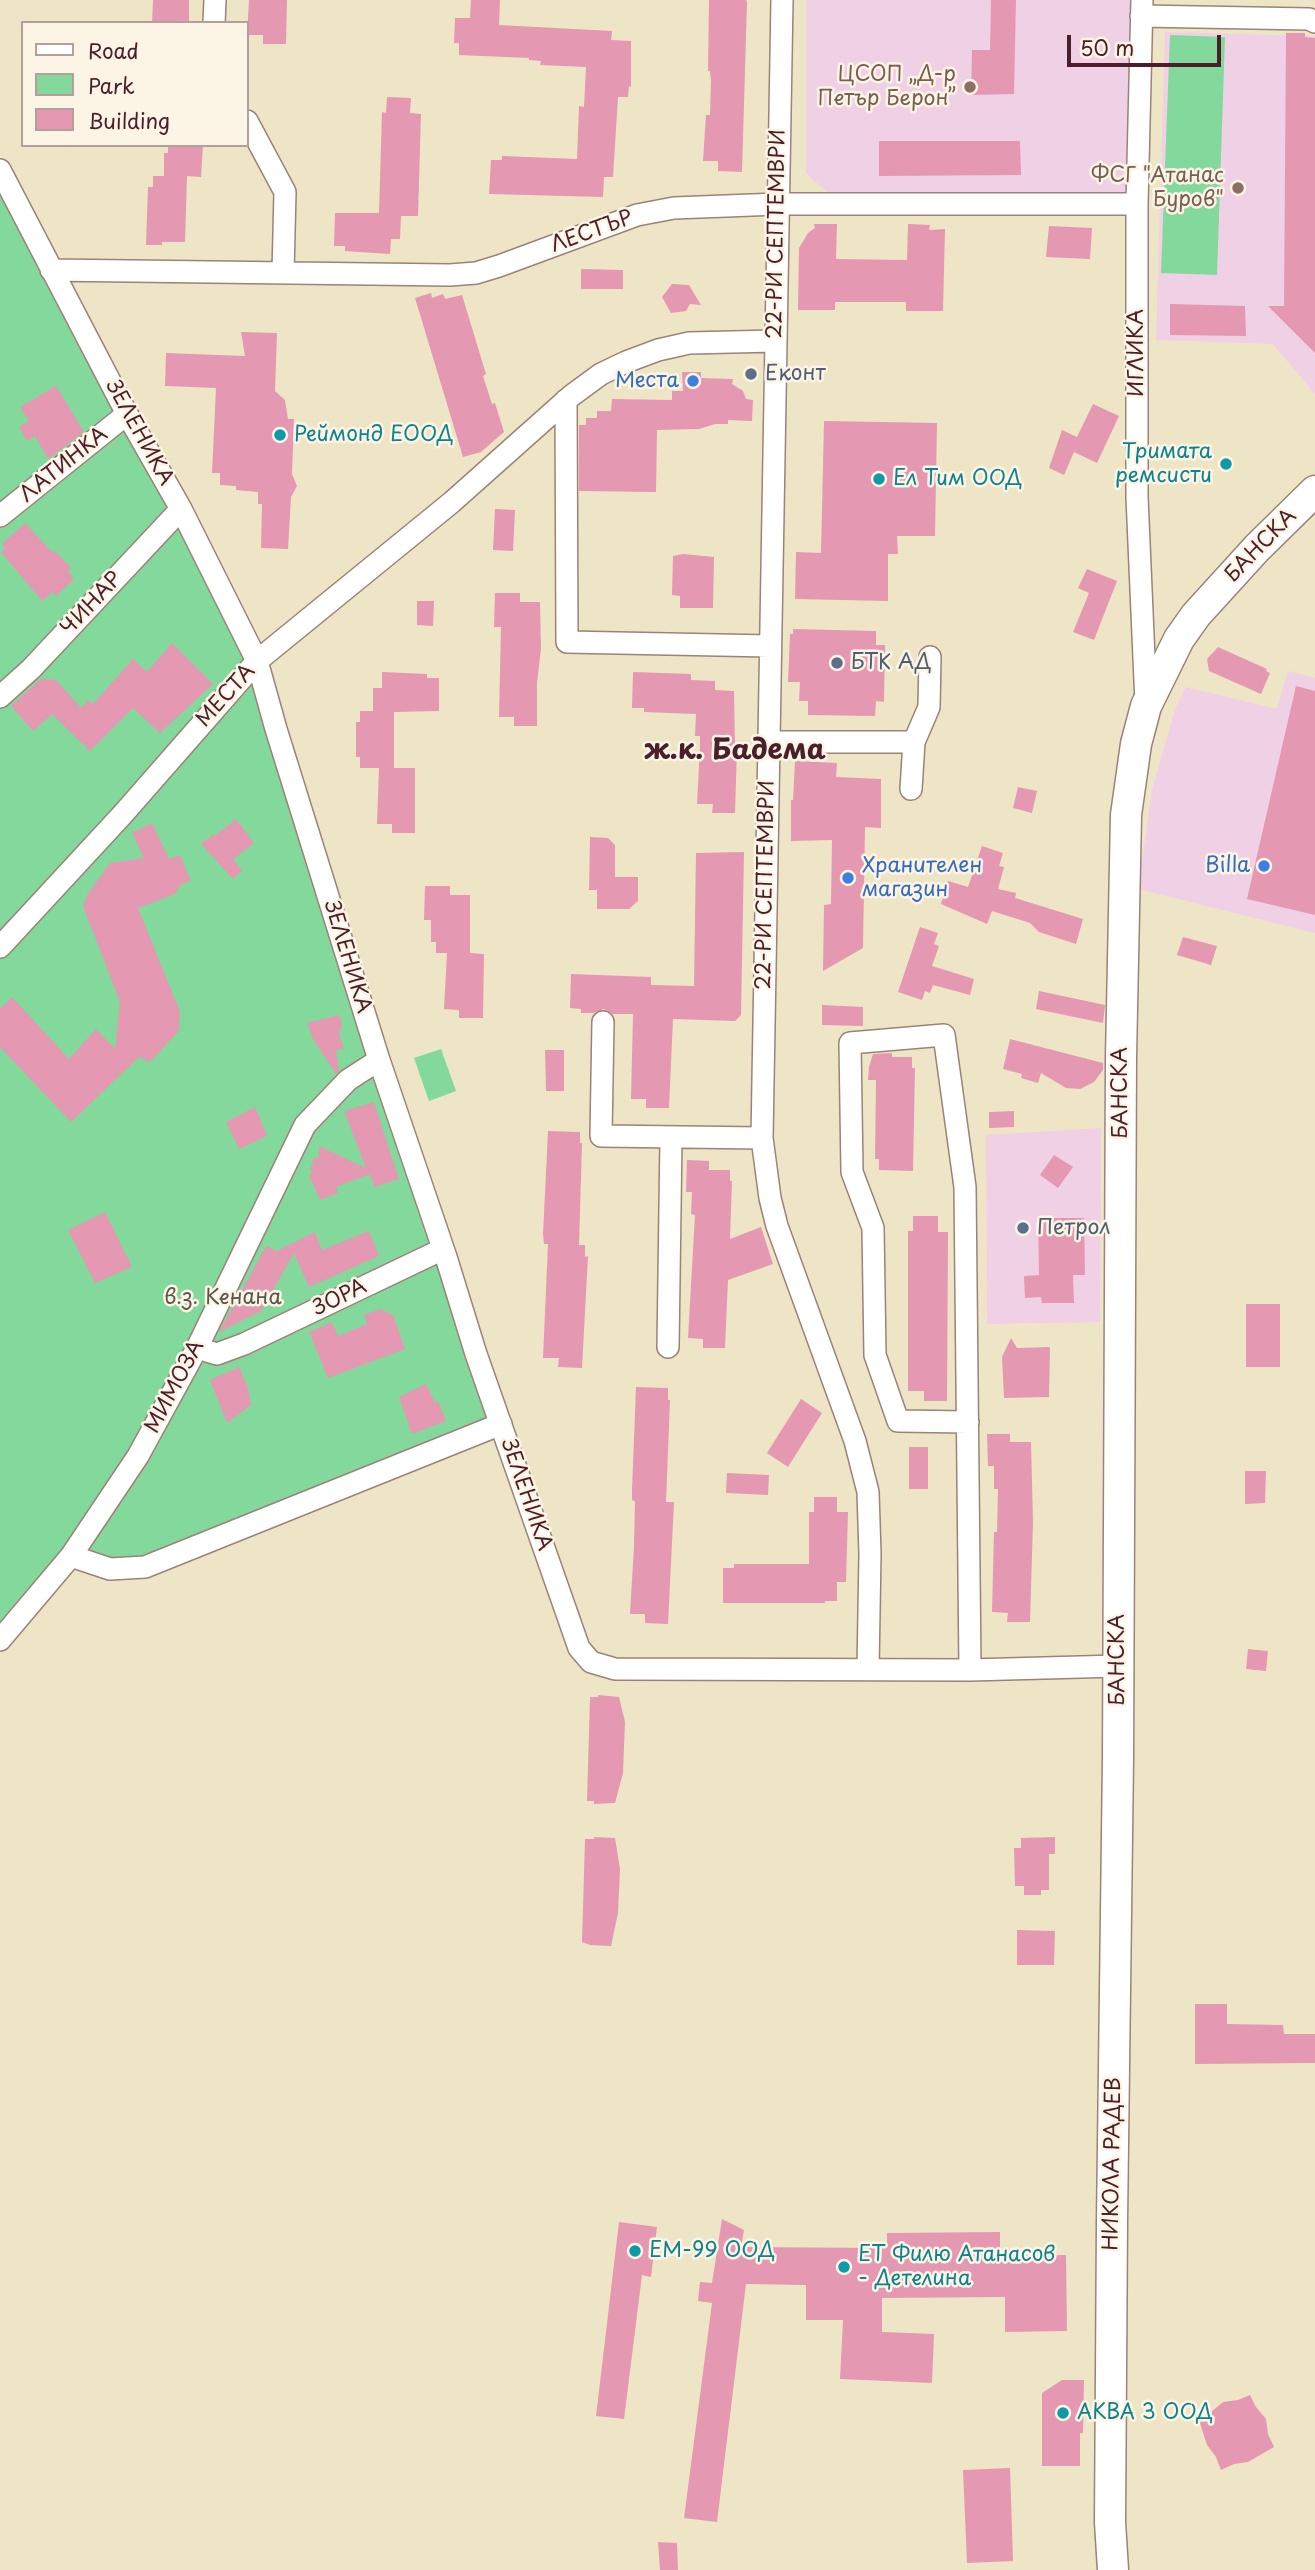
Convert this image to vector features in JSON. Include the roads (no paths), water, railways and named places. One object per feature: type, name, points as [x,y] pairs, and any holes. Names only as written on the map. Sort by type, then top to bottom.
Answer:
[{"type":"street","points":[[214,21],[215,0]]},
{"type":"street","name":"22-РИ СЕПТЕМВРИ","points":[[782,0],[762,1138],[769,1198],[777,1226],[855,1441],[867,1492],[870,1553],[868,1669]]},
{"type":"street","points":[[1141,8],[1309,19],[1315,22]]},
{"type":"street","name":"ИГЛИКА","points":[[1141,8],[1137,204],[1137,497],[1146,706]]},
{"type":"street","points":[[248,123],[285,192],[283,273]]},
{"type":"street","name":"ЗЕЛЕНИКА","points":[[0,170],[127,414],[181,509],[257,661],[379,1060],[579,1648],[591,1662],[615,1669],[970,1670],[1118,1666]]},
{"type":"street","name":"ЛЕСТЪР","points":[[51,270],[450,275],[476,273],[637,215],[674,208],[778,204],[1137,204]]},
{"type":"street","name":"МЕСТА","points":[[0,947],[257,661],[452,502],[566,400],[601,374],[658,350],[689,343],[775,341]]},
{"type":"street","points":[[566,400],[567,642],[769,646]]},
{"type":"street","name":"ЛАТИНКА","points":[[0,516],[127,414]]},
{"type":"street","name":"БАНСКА","points":[[1118,1758],[1121,1057],[1126,815],[1134,755],[1146,706],[1179,639],[1196,615],[1257,548],[1315,491]]},
{"type":"street","name":"ЧИНАР","points":[[0,696],[31,669],[181,509]]},
{"type":"street","points":[[911,789],[914,742],[929,707],[930,657]]},
{"type":"street","points":[[768,741],[914,742]]},
{"type":"street","points":[[603,1022],[601,1136],[762,1138]]},
{"type":"street","points":[[968,1422],[898,1421],[875,1355],[873,1228],[852,1172],[850,1043],[944,1035],[965,1187],[968,1422],[970,1670]]},
{"type":"street","name":"МИМОЗА","points":[[0,1640],[71,1556],[138,1456],[197,1348],[305,1125],[348,1080],[379,1060]]},
{"type":"street","points":[[668,1348],[671,1138]]},
{"type":"street","name":"ЗОРА","points":[[197,1348],[217,1354],[244,1344],[443,1249]]},
{"type":"street","points":[[71,1556],[110,1569],[145,1567],[501,1424]]},
{"type":"street","name":"НИКОЛА РАДЕВ","points":[[1113,2570],[1110,2522],[1118,1758]]},
{"type":"place","name":"ЦСОП „Д-р Петър Берон”","points":[[970,87]]},
{"type":"place","name":"ФСГ \"Атанас Буров\"","points":[[1238,188]]},
{"type":"place","name":"Еконт","points":[[751,374]]},
{"type":"place","name":"Места","points":[[693,381]]},
{"type":"place","name":"Реймонд ЕООД","points":[[280,435]]},
{"type":"place","name":"Тримата ремсисти","points":[[1226,464]]},
{"type":"place","name":"Ел Тим ООД","points":[[879,479]]},
{"type":"place","name":"БТК АД","points":[[837,663]]},
{"type":"place","name":"Billa","points":[[1264,866]]},
{"type":"place","name":"Хранителен магазин","points":[[848,878]]},
{"type":"place","name":"Петрол","points":[[1023,1228]]},
{"type":"place","name":"ЕМ-99 ООД","points":[[635,2251]]},
{"type":"place","name":"ЕТ Филю Атанасов - Детелина","points":[[844,2267]]},
{"type":"place","name":"АКВА 3 ООД","points":[[1063,2413]]},
{"type":"district","name":"ж.к. Бадема","points":[[735,751]]},
{"type":"park label","name":"в.з. Кенана","points":[[223,1298]]}]
